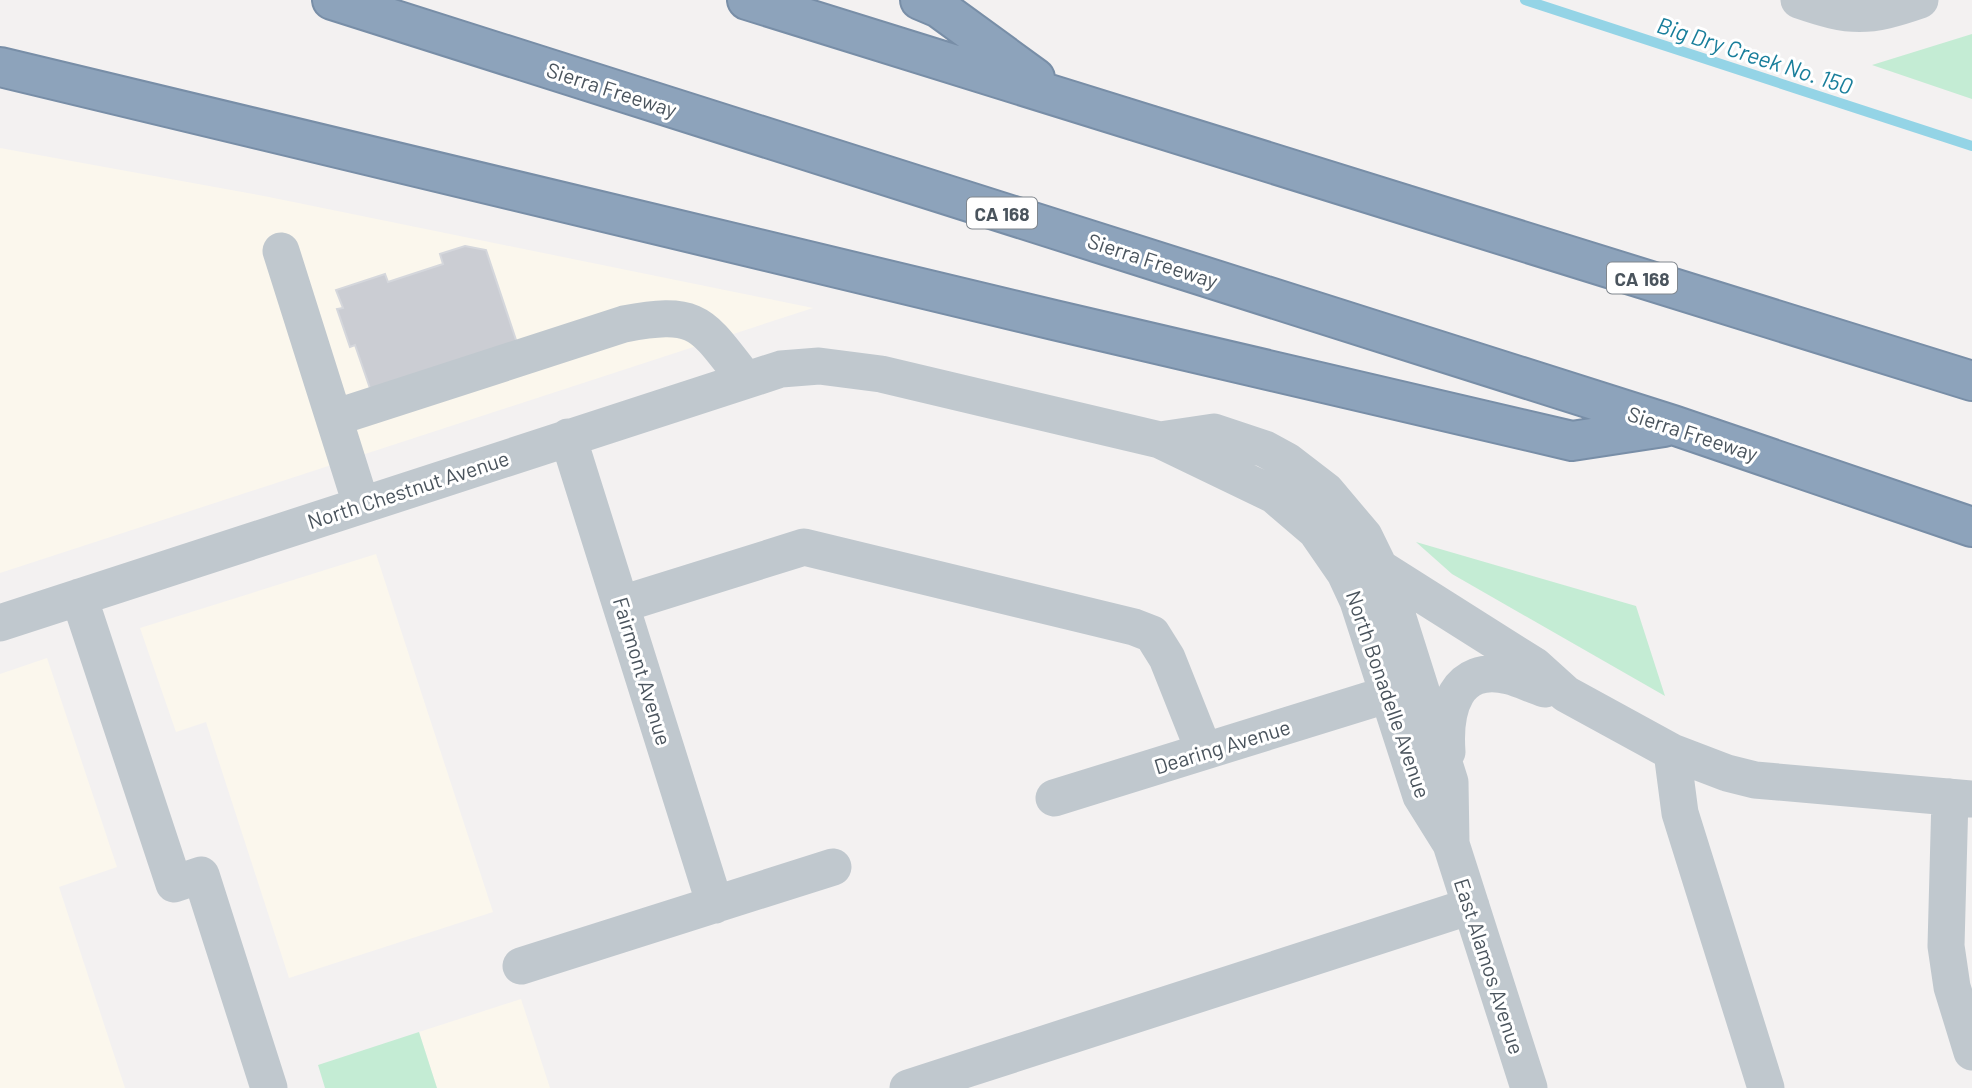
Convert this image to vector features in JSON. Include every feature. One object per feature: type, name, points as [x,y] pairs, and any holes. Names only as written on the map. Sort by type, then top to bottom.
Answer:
[{"type":"highway","name":"Sierra Freeway","points":[[332,0],[1673,425],[1972,527]]},
{"type":"highway","name":"CA 168","points":[[747,0],[891,47],[1057,94],[1972,381]]},
{"type":"highway","points":[[920,0],[939,8],[1057,94]]},
{"type":"highway","points":[[0,67],[1054,320],[1572,441],[1673,425]]},
{"type":"street","points":[[1799,0],[1853,15],[1882,13],[1920,0]]},
{"type":"street","points":[[281,251],[361,504]]},
{"type":"street","points":[[334,418],[624,324],[652,319],[688,320],[703,327],[745,379]]},
{"type":"street","name":"North Chestnut Avenue","points":[[0,624],[745,379],[781,369],[819,366]]},
{"type":"street","name":"North Bonadelle Avenue","points":[[819,366],[906,380],[1160,440],[1274,495],[1316,531],[1339,562],[1358,601],[1421,796],[1451,844]]},
{"type":"street","name":"North Bonadelle Avenue","points":[[1160,440],[1214,432],[1265,449],[1287,461],[1341,507],[1364,536],[1383,570],[1450,782],[1451,844]]},
{"type":"street","name":"Fairmont Avenue","points":[[568,437],[715,905]]},
{"type":"street","points":[[622,604],[804,547],[1135,627],[1152,634],[1167,658],[1204,751]]},
{"type":"street","name":"North Bonadelle Avenue","points":[[1383,570],[1535,666],[1566,694],[1672,752],[1727,774],[1755,780],[1961,798]]},
{"type":"street","points":[[79,597],[174,884],[201,876],[269,1088]]},
{"type":"street","points":[[1450,782],[1447,721],[1453,699],[1467,680],[1483,675],[1508,676],[1566,694]]},
{"type":"street","name":"Dearing Avenue","points":[[1054,798],[1389,694]]},
{"type":"street","points":[[1672,752],[1680,813],[1766,1088]]},
{"type":"street","points":[[1961,798],[1946,946],[1952,986],[1972,1052]]},
{"type":"street","name":"East Alamos Avenue","points":[[1451,844],[1529,1088]]},
{"type":"street","points":[[521,965],[833,867]]},
{"type":"street","points":[[908,1088],[1471,906]]},
{"type":"shaded area","points":[[0,148],[264,196],[813,308],[0,573]]},
{"type":"shaded area","points":[[376,554],[493,912],[289,978],[206,722],[176,732],[140,628]]},
{"type":"shaded area","points":[[47,658],[117,867],[59,887],[125,1088],[0,1088],[0,674]]},
{"type":"shaded area","points":[[521,999],[550,1088],[437,1088],[419,1032]]},
{"type":"green space","points":[[1972,34],[1972,99],[1872,65]]},
{"type":"green space","points":[[1416,542],[1636,606],[1665,696],[1452,574]]},
{"type":"green space","points":[[419,1032],[437,1088],[325,1088],[318,1065]]},
{"type":"building","points":[[465,246],[486,250],[518,346],[372,394],[355,345],[350,347],[337,309],[343,308],[336,290],[385,274],[388,282],[443,264],[440,254]]},
{"type":"waterway","name":"Big Dry Creek No. 150","points":[[1525,0],[1972,146]]}]
